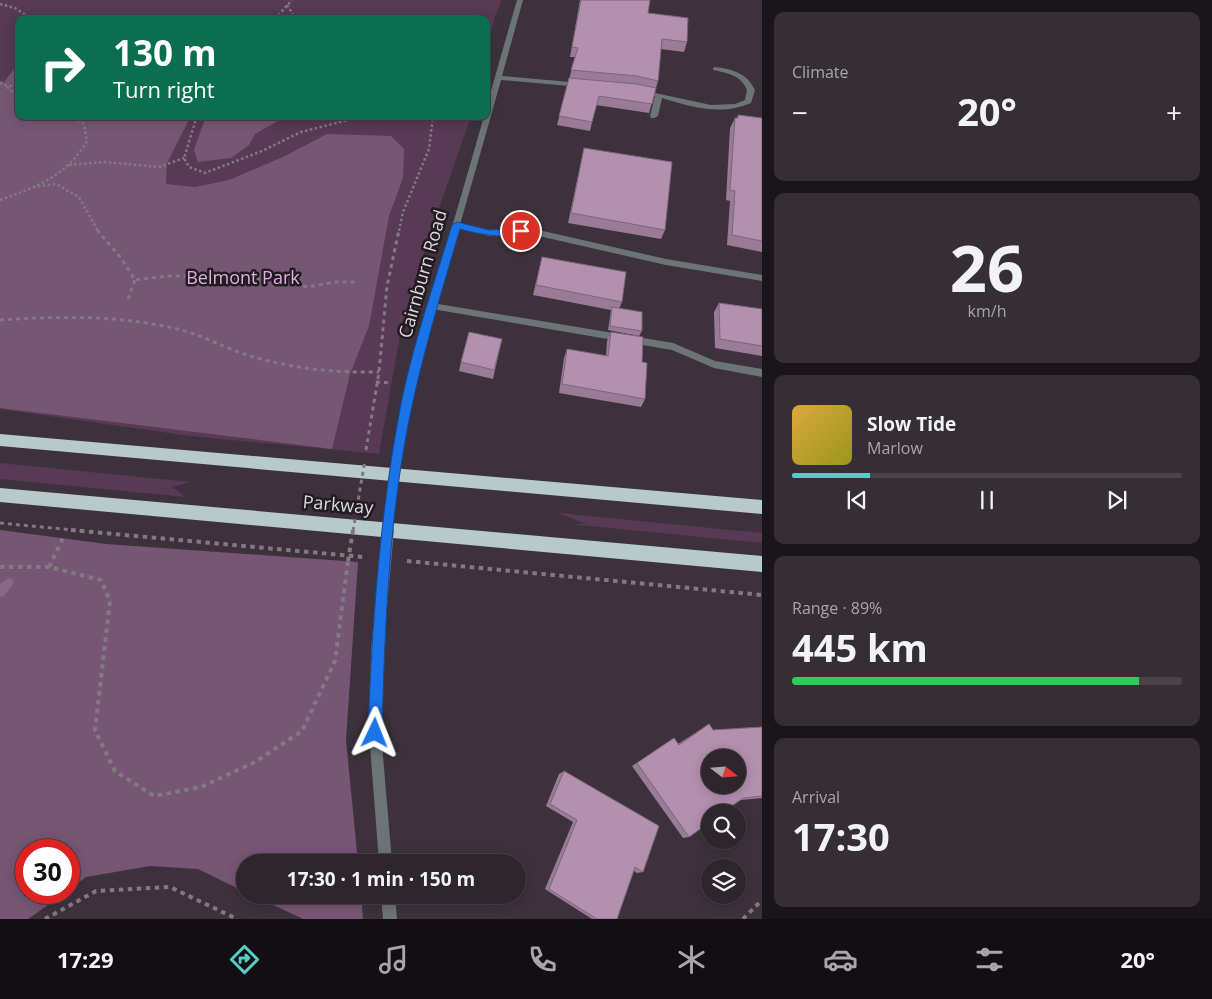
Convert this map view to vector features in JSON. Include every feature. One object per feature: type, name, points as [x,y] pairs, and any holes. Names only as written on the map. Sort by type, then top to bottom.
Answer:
[{"type":"highway","name":"Parkway","points":[[0,440],[762,506]]},
{"type":"highway","name":"Parkway","points":[[0,495],[762,564]]},
{"type":"street","name":"Cairnburn Road","points":[[490,107],[520,0]]},
{"type":"street","points":[[634,89],[716,108],[735,107],[748,101],[751,90],[747,81],[732,72],[715,69]]},
{"type":"street","points":[[498,78],[591,86]]},
{"type":"street","points":[[654,116],[659,95]]},
{"type":"street","name":"Cairnburn Road","points":[[385,854],[375,733],[377,651],[390,505],[407,402],[432,306],[486,120]]},
{"type":"street","points":[[457,225],[489,233],[521,231],[543,234],[666,262],[762,278]]},
{"type":"street","points":[[432,306],[674,347],[714,364],[762,372]]},
{"type":"street","points":[[389,904],[390,919]]},
{"type":"path","points":[[278,15],[292,0]]},
{"type":"path","points":[[0,4],[15,8],[26,15]]},
{"type":"path","points":[[287,5],[293,15]]},
{"type":"path","points":[[0,83],[7,86],[15,93]]},
{"type":"path","points":[[7,86],[15,86]]},
{"type":"path","points":[[0,200],[34,187],[78,157],[88,140],[84,124],[77,120]]},
{"type":"path","points":[[196,120],[184,158],[189,167],[205,173],[262,151],[300,132],[348,120]]},
{"type":"path","points":[[0,567],[49,567],[101,580],[110,601],[95,730],[115,771],[154,796],[201,787],[255,762],[302,731],[335,661],[348,561],[379,372],[388,286],[403,212],[429,148],[432,120]]},
{"type":"path","points":[[67,165],[104,162],[159,167],[184,158]]},
{"type":"path","points":[[34,187],[56,184],[79,197],[98,232],[121,258],[135,280]]},
{"type":"path","points":[[135,280],[167,276],[212,276],[279,281],[308,287],[334,282],[357,282]]},
{"type":"path","points":[[128,299],[135,280]]},
{"type":"path","points":[[0,320],[48,317],[118,320],[178,329],[249,355],[311,368],[350,374],[379,372]]},
{"type":"path","points":[[49,567],[63,538]]},
{"type":"path","points":[[45,919],[96,891],[170,886],[237,919]]},
{"type":"path","points":[[743,919],[762,900]]},
{"type":"green space","name":"Belmont Park","points":[[0,0],[502,0],[495,16],[490,38],[490,15],[15,15],[15,120],[470,120],[426,246],[402,324],[379,454],[190,436],[0,409]]},
{"type":"green space","name":"Belmont Park","points":[[15,68],[15,120],[189,120],[167,163],[166,184],[195,187],[229,180],[283,157],[327,134],[391,136],[404,149],[403,178],[389,216],[369,326],[350,374],[332,449],[0,408],[0,81],[4,82]]},
{"type":"green space","points":[[205,120],[280,120],[255,134],[249,145],[231,158],[198,162],[194,150]]},
{"type":"green space","points":[[0,463],[190,482],[172,487],[186,497],[0,479]]},
{"type":"green space","points":[[558,513],[762,533],[762,543],[569,524],[586,524]]},
{"type":"green space","points":[[0,530],[106,544],[358,562],[346,740],[357,854],[236,854],[236,888],[198,869],[150,866],[86,877],[80,882],[80,839],[15,839],[15,904],[49,904],[28,919],[0,919]]},
{"type":"green space","points":[[271,904],[362,904],[363,919],[303,919]]},
{"type":"building","points":[[581,0],[650,0],[648,13],[688,18],[687,42],[662,39],[658,81],[637,76],[571,70],[578,48],[572,47]]},
{"type":"building","points":[[569,78],[637,84],[656,88],[652,104],[599,96],[592,122],[559,116]]},
{"type":"building","points":[[738,115],[762,118],[762,241],[732,235],[735,191],[730,190],[735,118],[738,118]]},
{"type":"building","points":[[584,148],[672,162],[665,230],[571,213]]},
{"type":"building","points":[[542,257],[626,272],[622,302],[536,285]]},
{"type":"building","points":[[719,303],[762,309],[762,346],[720,339]]},
{"type":"building","points":[[612,307],[642,312],[642,331],[610,326]]},
{"type":"building","points":[[469,332],[502,339],[494,370],[461,362]]},
{"type":"building","points":[[611,332],[643,337],[642,362],[647,363],[645,399],[562,384],[567,349],[608,356]]},
{"type":"building","points":[[709,724],[713,730],[762,727],[762,796],[743,798],[734,804],[701,804],[701,828],[689,837],[637,763],[674,738],[679,745]]},
{"type":"building","points":[[564,771],[659,826],[643,872],[635,867],[617,919],[597,919],[549,889],[577,820],[550,804]]},
{"type":"waterway","points":[[0,592],[8,583]]},
{"type":"route","points":[[375,733],[377,651],[390,505],[407,402],[432,306],[457,225],[498,234],[521,231]]}]
